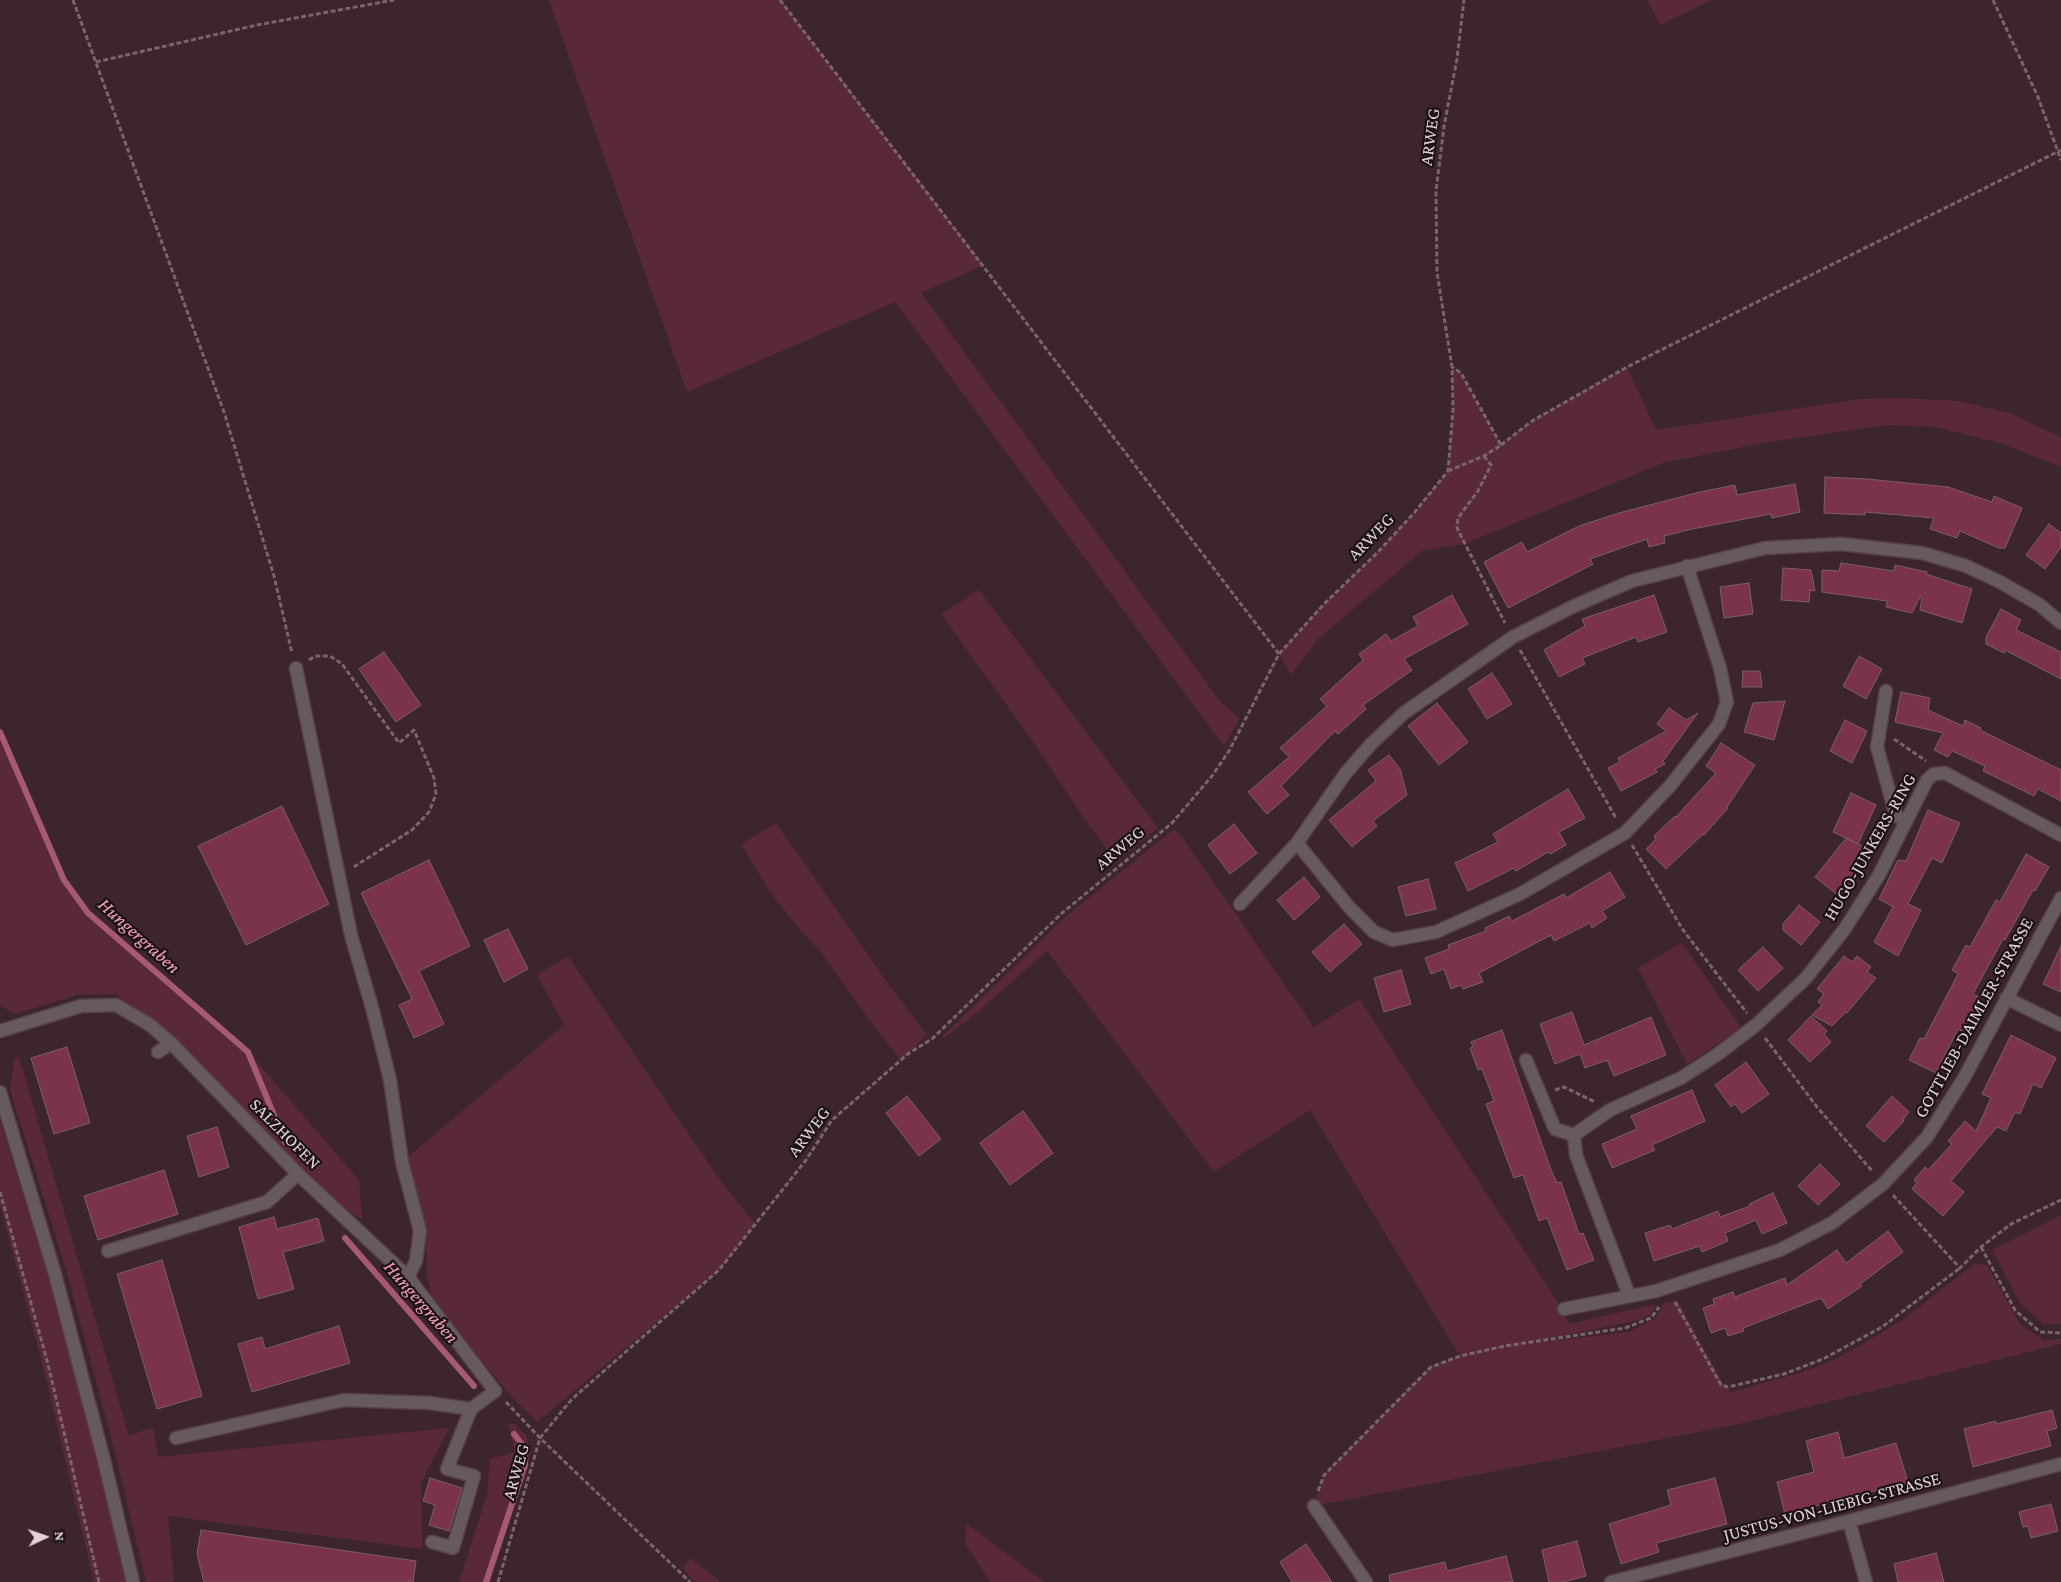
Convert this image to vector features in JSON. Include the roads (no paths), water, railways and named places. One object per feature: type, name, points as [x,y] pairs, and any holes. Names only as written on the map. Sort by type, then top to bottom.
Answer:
[{"type":"street","points":[[1240,904],[1297,843],[1345,774],[1371,744],[1404,713],[1513,637],[1574,606],[1632,581],[1765,548],[1841,544],[1922,553],[1966,566],[2000,582],[2040,606],[2061,623]]},
{"type":"street","points":[[1297,843],[1349,907],[1374,932],[1393,940],[1436,932],[1520,894],[1625,833],[1670,786],[1713,732],[1719,724],[1727,702],[1720,668],[1687,566]]},
{"type":"street","points":[[296,668],[350,936],[373,1011],[390,1080],[402,1162],[420,1232],[416,1261],[408,1277]]},
{"type":"street","points":[[1886,691],[1877,747],[1896,816],[1906,820]]},
{"type":"street","name":"HUGO-JUNKERS-RING","points":[[1574,1135],[1610,1110],[1680,1078],[1718,1054],[1756,1026],[1806,978],[1844,930],[1879,875],[1927,780],[1934,774],[1945,772],[2061,835]]},
{"type":"street","name":"GOTTLIEB-DAIMLER-STRASSE","points":[[1564,1309],[1662,1289],[1780,1250],[1832,1223],[1883,1184],[1927,1137],[1964,1078],[2061,898]]},
{"type":"street","points":[[2006,998],[2061,1025]]},
{"type":"street","name":"SALZHOFEN","points":[[0,1031],[82,1006],[116,1005],[150,1025],[171,1043],[298,1174],[408,1277],[495,1391],[471,1409]]},
{"type":"street","points":[[158,1052],[171,1043]]},
{"type":"street","points":[[1526,1060],[1555,1129],[1574,1135],[1576,1155],[1629,1295]]},
{"type":"street","points":[[0,1092],[55,1274],[104,1460],[133,1582]]},
{"type":"street","points":[[108,1251],[267,1202],[298,1174]]},
{"type":"street","points":[[176,1438],[344,1400],[430,1403],[471,1409],[446,1469],[474,1476],[453,1548],[432,1542]]},
{"type":"street","name":"JUSTUS-VON-LIEBIG-STRASSE","points":[[1611,1582],[2061,1464]]},
{"type":"street","points":[[1314,1506],[1366,1582]]},
{"type":"street","points":[[1849,1521],[1866,1582]]},
{"type":"waterway","name":"Hungergraben","points":[[0,732],[64,880],[88,913],[248,1052],[285,1142]]},
{"type":"waterway","name":"Hungergraben","points":[[345,1238],[474,1386]]},
{"type":"waterway","name":"Hungergraben","points":[[486,1582],[525,1465],[525,1448],[514,1434]]}]
